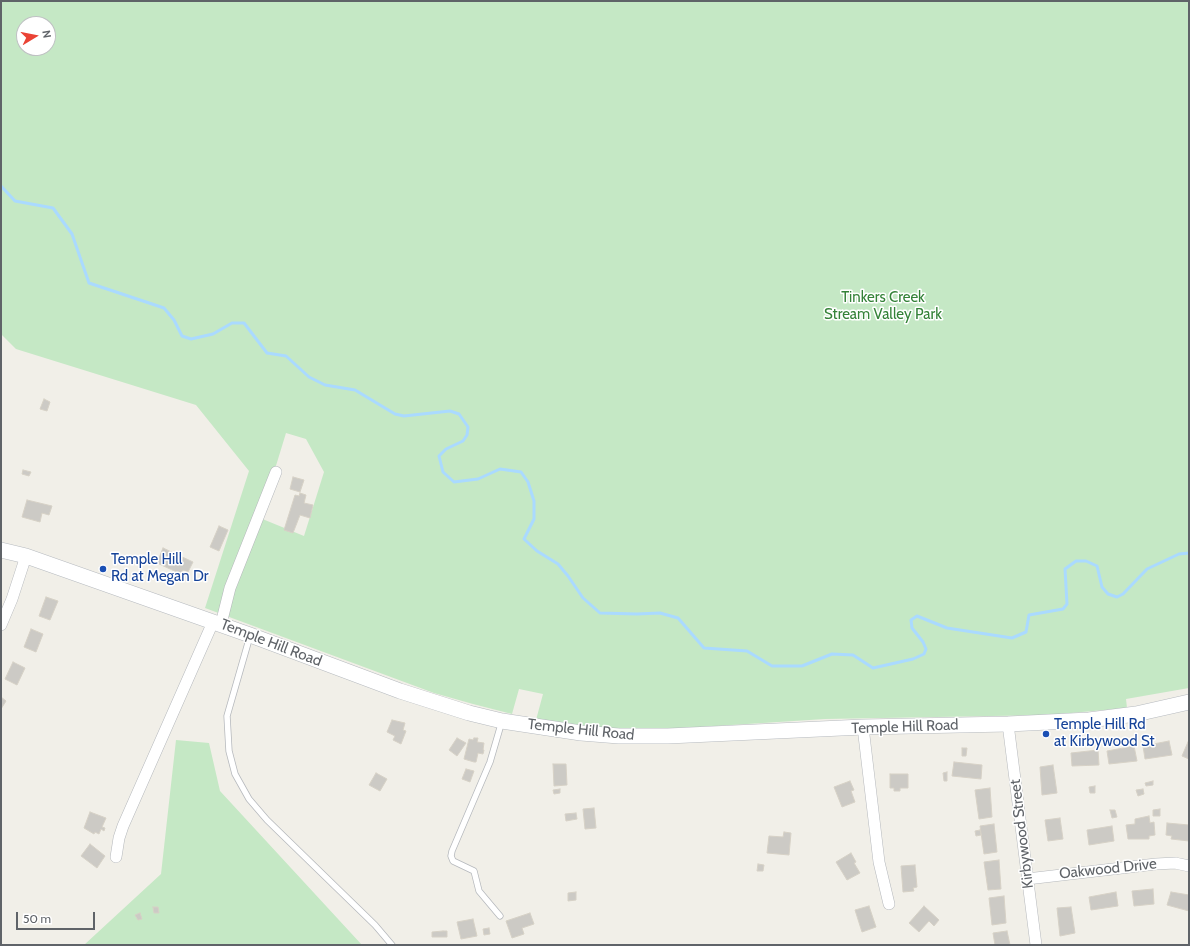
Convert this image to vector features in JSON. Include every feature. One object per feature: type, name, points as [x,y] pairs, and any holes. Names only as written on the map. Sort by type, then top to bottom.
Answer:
[{"type":"main road","name":"Temple Hill Road","points":[[1,550],[26,556],[217,623],[400,691],[469,713],[502,721],[581,732],[633,736],[685,736],[863,727],[1008,724],[1097,719],[1136,714],[1189,702]]},
{"type":"street","points":[[116,857],[119,838],[123,826],[217,623],[276,472]]},
{"type":"street","points":[[1,625],[12,599],[26,556]]},
{"type":"street","name":"Kirbywood Street","points":[[1008,724],[1036,945]]},
{"type":"street","points":[[863,727],[879,862],[889,904]]},
{"type":"street","name":"Oakwood Drive","points":[[1027,879],[1156,864],[1189,866]]},
{"type":"lane","points":[[250,635],[227,716],[229,751],[235,774],[249,798],[267,820],[374,925],[392,945]]},
{"type":"lane","points":[[500,916],[479,891],[474,871],[453,861],[451,856],[490,762],[502,721]]},
{"type":"green space","name":"Tinkers Creek Stream Valley Park","points":[[1,1],[1189,1],[1189,688],[1126,699],[1127,708],[1048,715],[825,719],[669,729],[600,728],[536,720],[543,694],[519,689],[512,714],[434,693],[205,608],[249,471],[196,405],[16,349],[1,334]],"holes":[[[286,433],[306,439],[324,472],[304,536],[260,518]]]},
{"type":"green space","points":[[176,740],[209,743],[220,791],[362,945],[84,945],[161,874]]},
{"type":"building","points":[[44,399],[50,402],[47,411],[40,409]]},
{"type":"building","points":[[23,470],[31,472],[29,476],[22,474]]},
{"type":"building","points":[[293,477],[304,480],[300,492],[290,489]]},
{"type":"building","points":[[300,493],[306,495],[304,503],[313,505],[310,518],[300,515],[293,533],[284,530],[295,495],[299,496]]},
{"type":"building","points":[[27,500],[52,506],[49,515],[42,513],[40,522],[22,517]]},
{"type":"building","points":[[219,526],[228,530],[219,551],[210,547]]},
{"type":"building","points":[[163,548],[193,562],[188,572],[183,570],[181,574],[157,563]]},
{"type":"building","points":[[46,597],[58,601],[50,620],[39,616]]},
{"type":"building","points":[[31,629],[43,634],[36,652],[24,647]]},
{"type":"building","points":[[13,662],[25,668],[17,685],[5,679]]},
{"type":"building","points":[[1,697],[6,701],[1,709]]},
{"type":"building","points":[[392,720],[405,723],[403,730],[406,731],[401,744],[393,740],[395,736],[387,732]]},
{"type":"building","points":[[457,738],[466,743],[457,756],[449,750]]},
{"type":"building","points":[[474,738],[478,738],[477,742],[484,743],[483,754],[478,753],[476,762],[464,759],[469,739],[473,740]]},
{"type":"building","points":[[1169,741],[1172,755],[1145,759],[1143,746]]},
{"type":"building","points":[[1189,742],[1189,759],[1182,756]]},
{"type":"building","points":[[1134,746],[1137,761],[1109,764],[1107,751]]},
{"type":"building","points":[[962,748],[967,748],[966,756],[962,756]]},
{"type":"building","points":[[1098,750],[1099,765],[1072,766],[1071,753]]},
{"type":"building","points":[[954,762],[982,765],[981,779],[952,776]]},
{"type":"building","points":[[553,764],[566,764],[567,785],[554,786]]},
{"type":"building","points":[[1053,765],[1057,793],[1042,795],[1040,767]]},
{"type":"building","points":[[466,769],[474,771],[470,782],[462,779]]},
{"type":"building","points":[[947,772],[947,781],[944,781],[943,773]]},
{"type":"building","points":[[376,773],[387,779],[380,791],[369,785]]},
{"type":"building","points":[[890,774],[908,774],[908,788],[900,788],[900,791],[894,791],[894,788],[890,788]]},
{"type":"building","points":[[850,781],[854,790],[851,791],[855,802],[842,807],[834,787]]},
{"type":"building","points":[[1153,781],[1153,785],[1146,786],[1145,783]]},
{"type":"building","points":[[1095,786],[1095,793],[1090,793],[1089,787]]},
{"type":"building","points":[[990,788],[992,817],[979,819],[975,790]]},
{"type":"building","points":[[560,789],[560,793],[554,794],[553,790]]},
{"type":"building","points":[[1143,789],[1144,794],[1138,796],[1136,790]]},
{"type":"building","points":[[594,808],[596,828],[585,829],[583,809]]},
{"type":"building","points":[[1160,809],[1160,816],[1153,816],[1153,810]]},
{"type":"building","points":[[1110,810],[1115,810],[1117,817],[1112,818]]},
{"type":"building","points":[[90,812],[106,818],[102,827],[105,828],[104,831],[101,829],[99,834],[95,832],[94,834],[84,828]]},
{"type":"building","points":[[576,813],[577,819],[566,821],[565,814]]},
{"type":"building","points":[[1149,816],[1150,823],[1154,822],[1155,835],[1149,836],[1149,839],[1128,839],[1126,825],[1135,824],[1135,819]]},
{"type":"building","points":[[1060,818],[1063,839],[1048,841],[1045,820]]},
{"type":"building","points":[[1167,823],[1189,825],[1189,841],[1171,839],[1172,836],[1166,835]]},
{"type":"building","points":[[994,824],[997,852],[984,854],[980,826]]},
{"type":"building","points":[[1112,826],[1114,841],[1089,845],[1087,830]]},
{"type":"building","points":[[980,830],[981,835],[976,836],[975,831]]},
{"type":"building","points":[[784,832],[791,833],[789,855],[767,853],[769,836],[783,837]]},
{"type":"building","points":[[90,844],[105,856],[97,868],[81,856]]},
{"type":"building","points":[[851,853],[856,862],[854,863],[860,873],[847,880],[836,862]]},
{"type":"building","points":[[999,860],[1001,889],[988,890],[984,862]]},
{"type":"building","points":[[758,864],[764,865],[763,871],[757,871]]},
{"type":"building","points":[[915,865],[917,887],[913,888],[914,891],[903,892],[901,866]]},
{"type":"building","points":[[1153,889],[1154,904],[1134,906],[1132,891]]},
{"type":"building","points":[[576,892],[576,900],[568,901],[568,893]]},
{"type":"building","points":[[1116,892],[1118,906],[1091,910],[1089,897]]},
{"type":"building","points":[[1171,892],[1189,895],[1189,911],[1167,905]]},
{"type":"building","points":[[1004,896],[1006,923],[992,925],[989,898]]},
{"type":"building","points":[[869,906],[876,927],[862,932],[855,910]]},
{"type":"building","points":[[924,906],[939,920],[934,926],[929,921],[919,932],[909,923]]},
{"type":"building","points":[[153,907],[158,907],[159,913],[154,913]]},
{"type":"building","points":[[1071,907],[1075,933],[1060,936],[1057,908]]},
{"type":"building","points":[[140,913],[142,919],[138,920],[135,915]]},
{"type":"building","points":[[530,913],[534,924],[522,928],[524,934],[512,938],[506,921]]},
{"type":"building","points":[[473,919],[477,936],[461,939],[457,922]]},
{"type":"building","points":[[489,928],[490,934],[484,935],[483,929]]},
{"type":"building","points":[[447,931],[447,937],[432,937],[432,932]]},
{"type":"building","points":[[1007,931],[1010,945],[995,945],[993,933]]},
{"type":"waterway","points":[[1,186],[15,201],[53,208],[72,234],[89,283],[164,308],[174,320],[182,336],[191,339],[213,334],[232,323],[244,323],[267,353],[286,356],[309,377],[325,385],[355,390],[395,414],[404,416],[450,411],[459,414],[468,427],[467,435],[463,441],[446,449],[439,456],[443,472],[454,482],[478,479],[500,469],[521,472],[528,482],[534,501],[534,519],[524,539],[537,551],[558,564],[583,598],[600,613],[660,613],[678,618],[704,648],[747,651],[772,666],[802,666],[832,654],[853,655],[873,668],[913,659],[924,654],[926,649],[923,642],[912,628],[911,620],[917,616],[947,628],[1012,638],[1026,632],[1029,615],[1063,609],[1067,604],[1065,569],[1076,561],[1086,561],[1097,566],[1102,587],[1108,594],[1117,597],[1123,594],[1147,569],[1179,554],[1189,553]]},
{"type":"place","name":"Temple Hill Rd at Megan Dr","points":[[103,569]]},
{"type":"place","name":"Temple Hill Rd at Kirbywood St","points":[[1046,734]]}]
